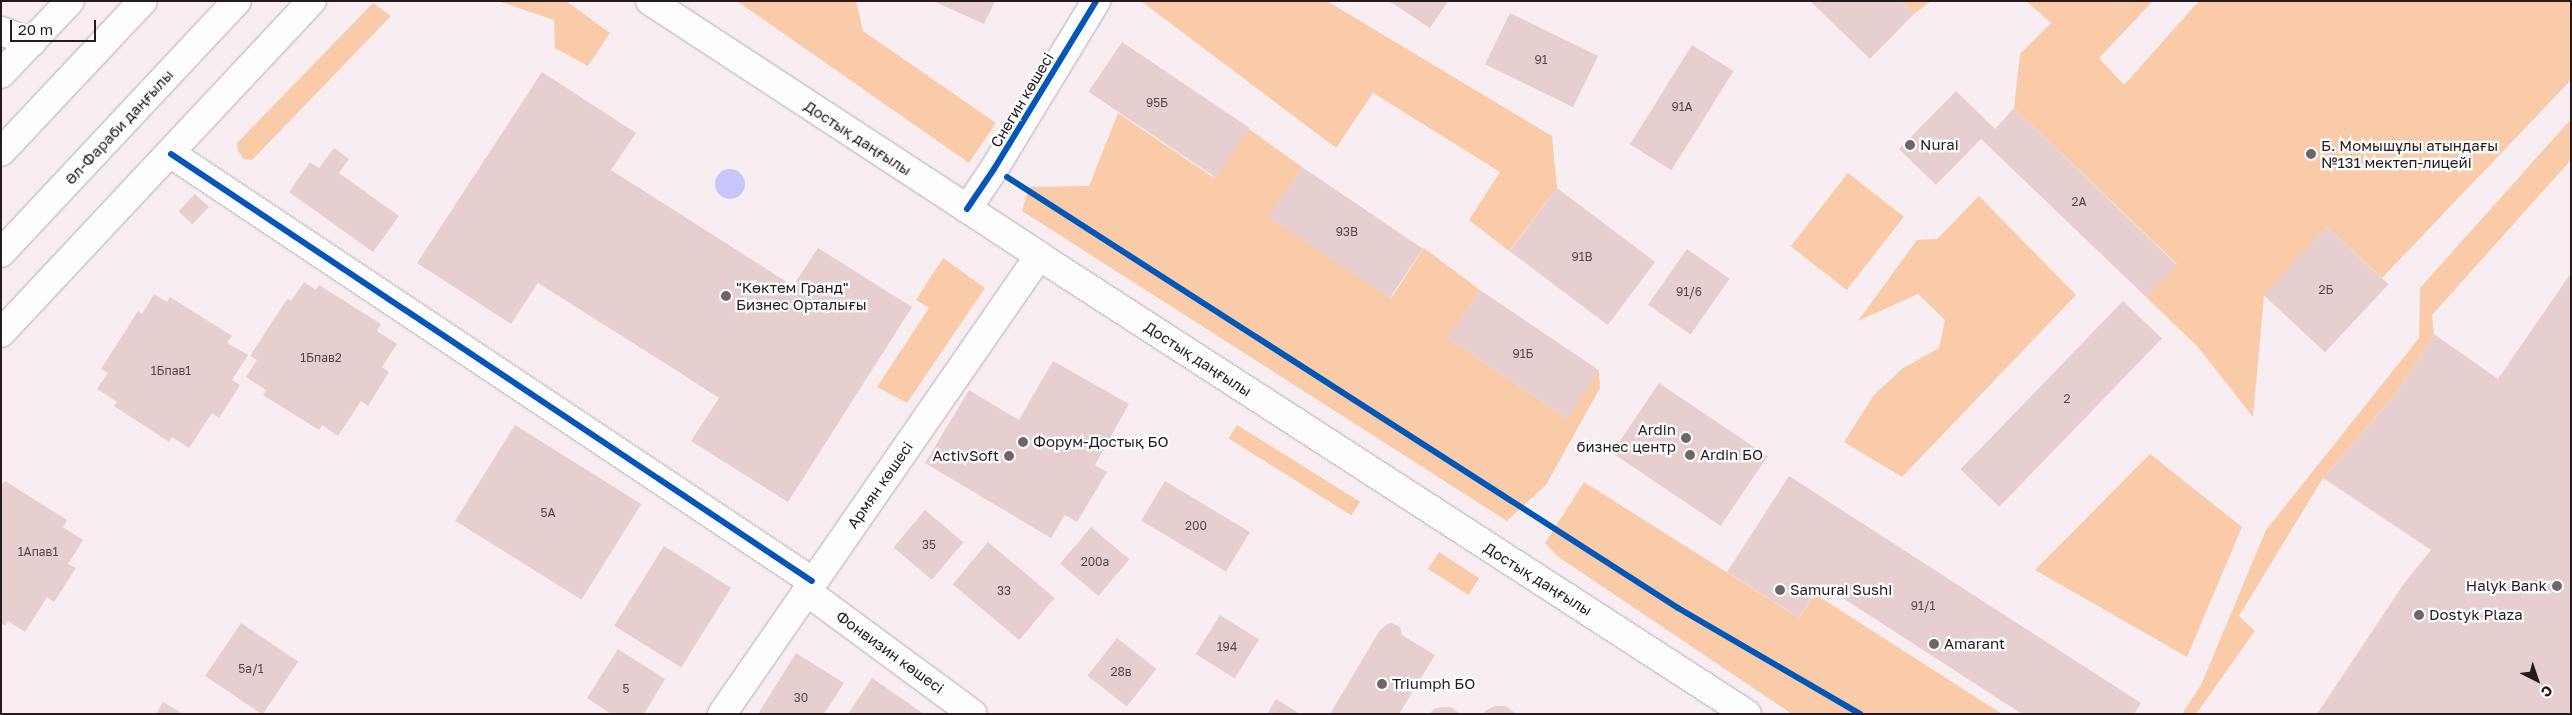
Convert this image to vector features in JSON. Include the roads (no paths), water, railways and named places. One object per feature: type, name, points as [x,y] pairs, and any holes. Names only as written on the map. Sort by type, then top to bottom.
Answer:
[{"type":"main road","points":[[1,74],[70,1]]},
{"type":"main road","points":[[1,152],[143,1]]},
{"type":"main road","name":"Әл-Фараби даңғылы","points":[[1,253],[237,1]]},
{"type":"main road","points":[[1,333],[171,154],[312,1]]},
{"type":"main road","name":"Достық даңғылы","points":[[650,1],[966,209],[1747,714]]},
{"type":"main road","points":[[677,1],[728,52]]},
{"type":"main road","name":"Снегин көшесі","points":[[966,209],[994,169],[1096,1]]},
{"type":"main road","points":[[1,31],[32,42]]},
{"type":"main road","name":"Фонвизин көшесі","points":[[171,154],[809,586],[974,714]]},
{"type":"main road","name":"Армян көшесі","points":[[722,714],[1039,256]]},
{"type":"water","points":[[730,169],[741,173],[745,184],[741,195],[730,199],[719,195],[715,184],[719,173]]},
{"type":"place","name":"Nurai","points":[[1910,145]]},
{"type":"place","name":"Б. Момышұлы атындағы №131 мектеп-лицейі","points":[[2311,154]]},
{"type":"place","name":"\"Көктем Гранд\" Бизнес Орталығы","points":[[726,296]]},
{"type":"place","name":"Ardin бизнес центр","points":[[1686,438]]},
{"type":"place","name":"Форум-Достық БО","points":[[1023,442]]},
{"type":"place","name":"Ardin БО","points":[[1690,455]]},
{"type":"place","name":"ActivSoft","points":[[1009,456]]},
{"type":"place","name":"Halyk Bank","points":[[2557,586]]},
{"type":"place","name":"Samurai Sushi","points":[[1780,590]]},
{"type":"place","name":"Dostyk Plaza","points":[[2419,615]]},
{"type":"place","name":"Amarant","points":[[1934,644]]},
{"type":"place","name":"Triumph БО","points":[[1382,684]]}]
